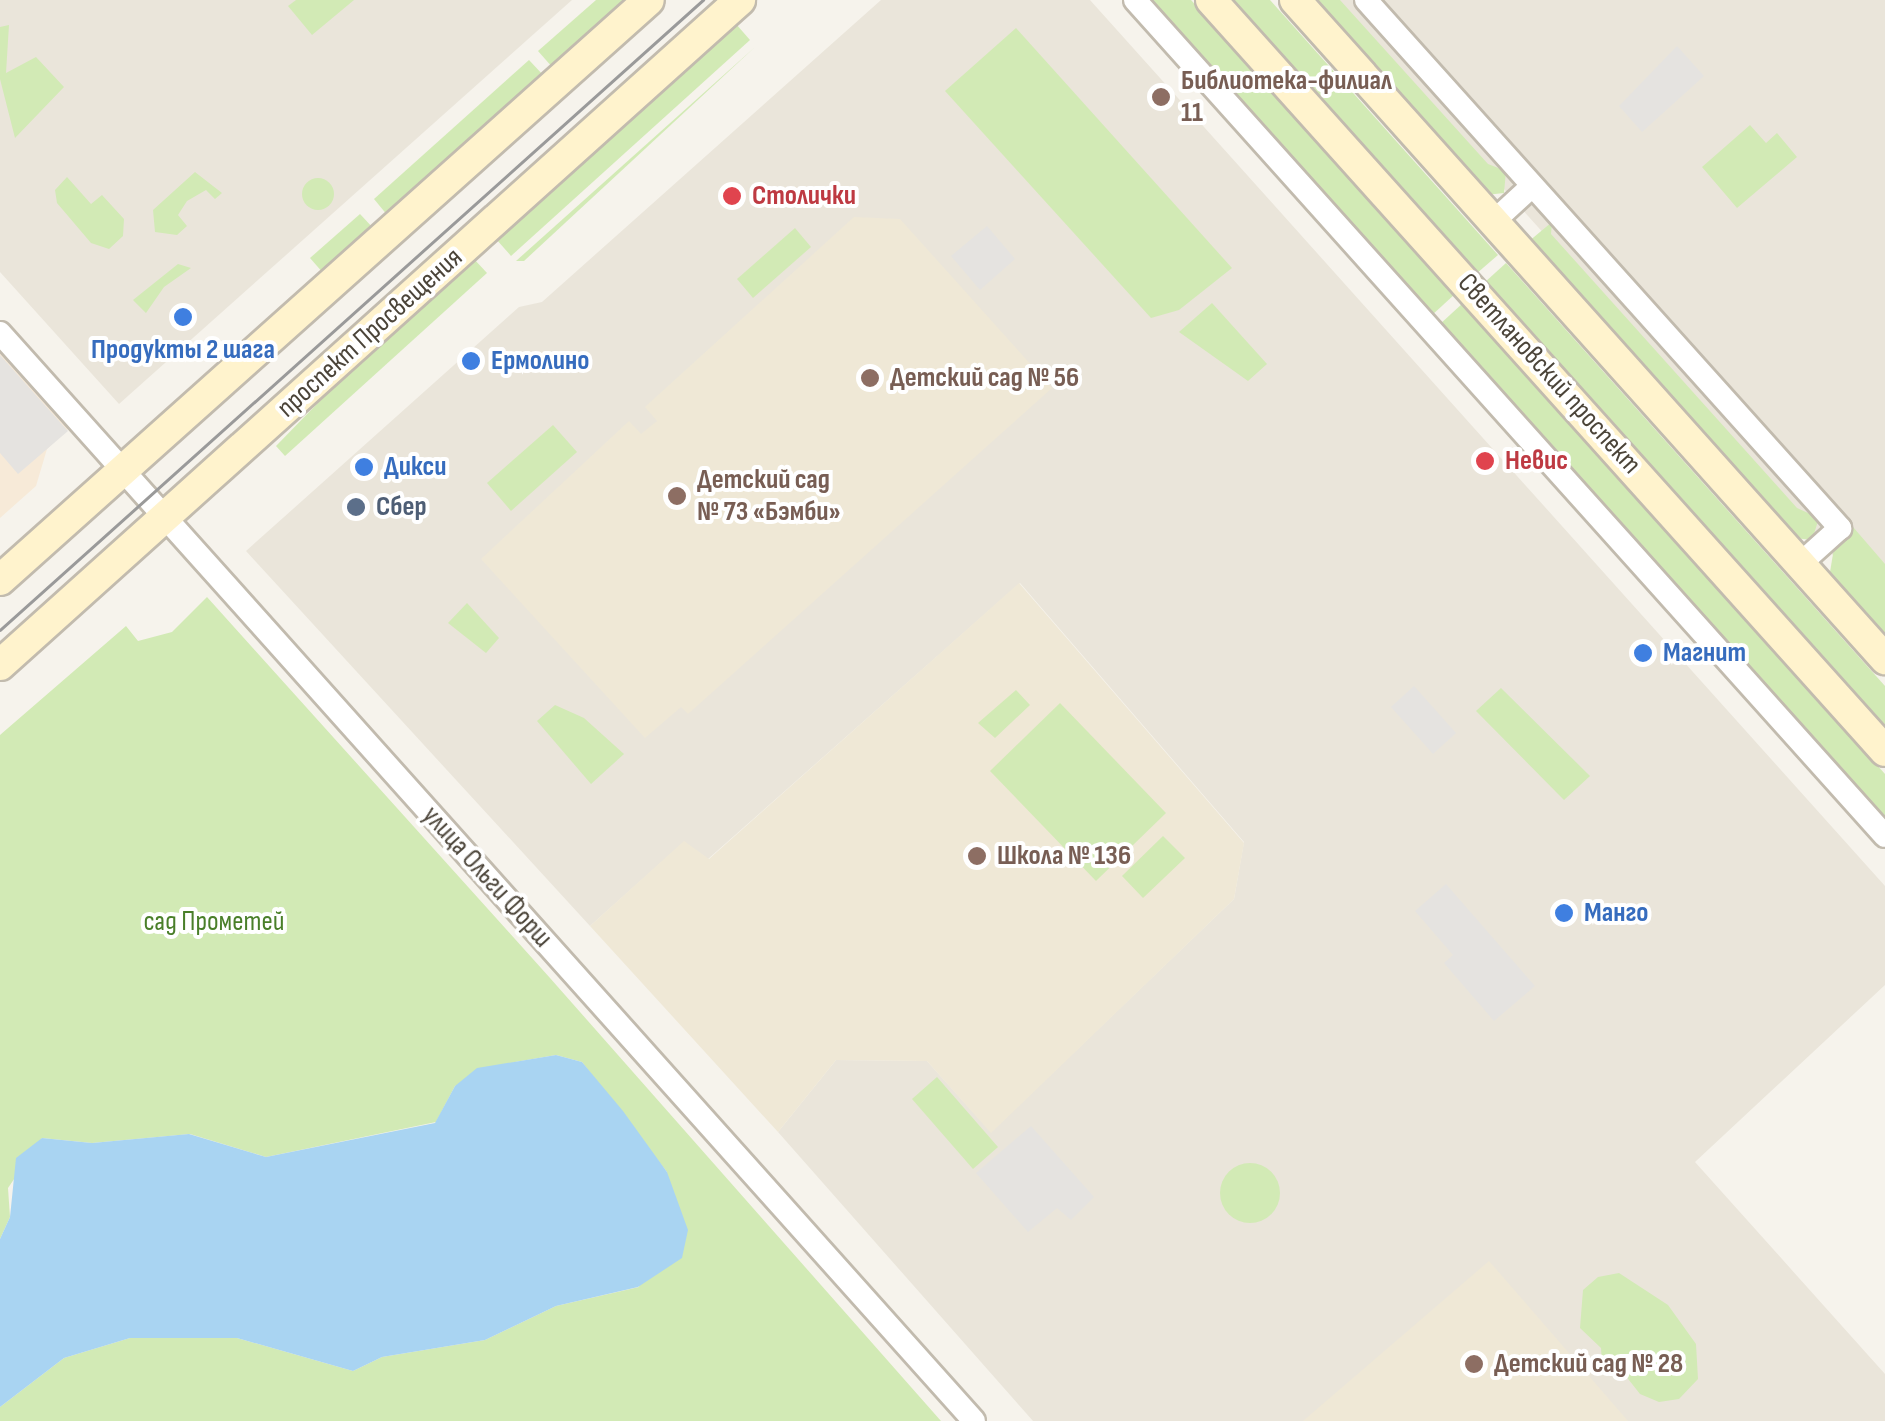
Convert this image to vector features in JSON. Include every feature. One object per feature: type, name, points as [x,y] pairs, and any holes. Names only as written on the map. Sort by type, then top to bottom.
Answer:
[{"type":"main road","points":[[0,580],[649,0]]},
{"type":"main road","name":"проспект Просвещения","points":[[0,665],[740,0]]},
{"type":"main road","name":"Светлановский проспект","points":[[1210,0],[1885,751]]},
{"type":"main road","points":[[1295,0],[1885,659]]},
{"type":"street","points":[[1135,0],[1885,836]]},
{"type":"street","points":[[1366,0],[1840,528],[1800,564]]},
{"type":"street","points":[[1493,222],[1532,186]]},
{"type":"street","name":"улица Ольги Форш","points":[[0,332],[974,1421]]},
{"type":"shaded area","points":[[0,0],[572,0],[119,404],[0,272]]},
{"type":"shaded area","points":[[881,0],[1090,0],[1885,886],[1885,985],[1695,1162],[1885,1374],[1885,1421],[1033,1421],[778,1132],[836,1060],[927,1061],[991,1132],[1234,899],[1244,842],[1020,583],[708,859],[684,842],[590,926],[246,551],[519,307],[542,302]]},
{"type":"shaded area","points":[[1334,0],[1885,0],[1885,613]]},
{"type":"shaded area","points":[[1677,46],[1704,76],[1642,132],[1619,106]]},
{"type":"shaded area","points":[[854,217],[900,219],[1052,388],[688,714],[681,707],[645,738],[481,559],[629,421],[641,434],[657,421],[645,407]]},
{"type":"shaded area","points":[[987,226],[1015,259],[980,290],[951,256]]},
{"type":"shaded area","points":[[0,347],[71,426],[47,449],[36,486],[0,518]]},
{"type":"shaded area","points":[[0,355],[68,431],[18,474],[0,453]]},
{"type":"shaded area","name":"Школа № 136","points":[[1019,583],[1244,843],[1234,899],[991,1133],[927,1061],[836,1060],[778,1132],[590,926],[684,841],[709,859]]},
{"type":"shaded area","points":[[1414,686],[1456,733],[1433,754],[1391,707]]},
{"type":"shaded area","points":[[1446,884],[1535,986],[1494,1021],[1444,963],[1453,955],[1415,911]]},
{"type":"shaded area","points":[[1031,1126],[1094,1197],[1071,1220],[1057,1208],[1028,1232],[976,1173]]},
{"type":"shaded area","name":"Детский сад № 28","points":[[1489,1261],[1628,1421],[1303,1421]]},
{"type":"green space","points":[[296,0],[354,0],[312,35],[288,6]]},
{"type":"green space","points":[[596,0],[629,0],[553,68],[538,51]]},
{"type":"green space","points":[[1151,0],[1191,0],[1455,294],[1431,316]]},
{"type":"green space","points":[[1230,0],[1270,0],[1498,255],[1476,274]]},
{"type":"green space","points":[[1310,0],[1340,0],[1488,164],[1506,171],[1504,193],[1486,195]]},
{"type":"green space","points":[[736,24],[750,40],[511,256],[496,239]]},
{"type":"green space","points":[[9,25],[6,73],[36,57],[64,87],[15,138],[0,79],[0,27]]},
{"type":"green space","points":[[1016,28],[1232,268],[1179,310],[1151,318],[945,91]]},
{"type":"green space","points":[[755,47],[524,261],[516,261]]},
{"type":"green space","points":[[529,60],[544,76],[388,216],[374,199]]},
{"type":"green space","points":[[1750,125],[1766,143],[1777,133],[1797,157],[1737,208],[1702,167]]},
{"type":"green space","points":[[195,172],[222,193],[215,199],[206,190],[187,201],[178,215],[187,226],[177,235],[155,232],[153,210]]},
{"type":"green space","points":[[67,177],[91,204],[102,195],[124,219],[123,236],[109,249],[91,243],[57,203],[55,190]]},
{"type":"green space","points":[[318,178],[329,183],[334,194],[329,205],[318,210],[307,205],[302,194],[307,183]]},
{"type":"green space","points":[[360,214],[374,229],[324,274],[310,258]]},
{"type":"green space","points":[[1552,222],[1551,234],[1797,508],[1819,518],[1812,540],[1794,538],[1528,242]]},
{"type":"green space","points":[[795,228],[811,247],[753,298],[737,279]]},
{"type":"green space","points":[[474,259],[487,273],[285,456],[276,446],[351,369]]},
{"type":"green space","points":[[1506,263],[1885,686],[1885,729],[1484,283]]},
{"type":"green space","points":[[178,264],[191,268],[164,287],[146,313],[133,300]]},
{"type":"green space","points":[[1212,303],[1267,364],[1248,381],[1179,332]]},
{"type":"green space","points":[[1463,303],[1885,774],[1885,821],[1439,325]]},
{"type":"green space","points":[[553,425],[577,452],[511,511],[487,483]]},
{"type":"green space","points":[[1853,527],[1885,564],[1885,639],[1830,572],[1834,548]]},
{"type":"green space","name":"сад Прометей","points":[[207,597],[941,1421],[0,1421],[0,1407],[64,1358],[130,1338],[237,1338],[353,1371],[382,1357],[485,1340],[556,1306],[639,1287],[667,1172],[582,1062],[556,1055],[515,1062],[455,1086],[436,1122],[266,1157],[190,1134],[92,1143],[42,1138],[8,1188],[10,1217],[0,1239],[0,735],[126,626],[138,641],[172,632]]},
{"type":"green space","points":[[467,603],[499,638],[486,653],[448,623]]},
{"type":"green space","points":[[1501,688],[1590,776],[1564,800],[1476,711]]},
{"type":"green space","points":[[1016,690],[1030,705],[995,738],[978,723]]},
{"type":"green space","points":[[1060,703],[1166,813],[1096,881],[990,771]]},
{"type":"green space","points":[[555,705],[584,718],[624,754],[591,784],[537,721]]},
{"type":"green space","points":[[1163,836],[1185,858],[1143,898],[1122,876]]},
{"type":"green space","points":[[937,1077],[998,1147],[973,1169],[912,1099]]},
{"type":"green space","points":[[1250,1163],[1271,1172],[1280,1193],[1271,1214],[1250,1223],[1229,1214],[1220,1193],[1229,1172]]},
{"type":"green space","points":[[1619,1273],[1668,1305],[1696,1344],[1698,1379],[1679,1399],[1659,1402],[1640,1394],[1625,1375],[1602,1364],[1601,1348],[1580,1328],[1583,1290],[1598,1277]]},
{"type":"water","points":[[556,1055],[582,1062],[623,1111],[667,1172],[688,1230],[682,1258],[638,1287],[556,1306],[485,1340],[382,1357],[353,1371],[237,1338],[130,1338],[64,1358],[0,1407],[0,1239],[10,1217],[16,1158],[42,1138],[92,1143],[189,1134],[266,1157],[435,1123],[455,1086],[477,1068]]},
{"type":"tram line","points":[[0,630],[703,0]]},
{"type":"place","name":"Библиотека-филиал 11","points":[[1161,97]]},
{"type":"place","name":"Столички","points":[[732,196]]},
{"type":"place","name":"Продукты 2 шага","points":[[183,317]]},
{"type":"place","name":"Ермолино","points":[[471,361]]},
{"type":"place","name":"Детский сад № 56","points":[[870,378]]},
{"type":"place","name":"Невис","points":[[1485,461]]},
{"type":"place","name":"Дикси","points":[[364,467]]},
{"type":"place","name":"Детский сад № 73 «Бэмби»","points":[[677,496]]},
{"type":"place","name":"Сбер","points":[[356,507]]},
{"type":"place","name":"Магнит","points":[[1643,653]]},
{"type":"place","name":"Школа № 136","points":[[977,856]]},
{"type":"place","name":"Манго","points":[[1564,913]]},
{"type":"place","name":"Детский сад № 28","points":[[1474,1364]]}]
